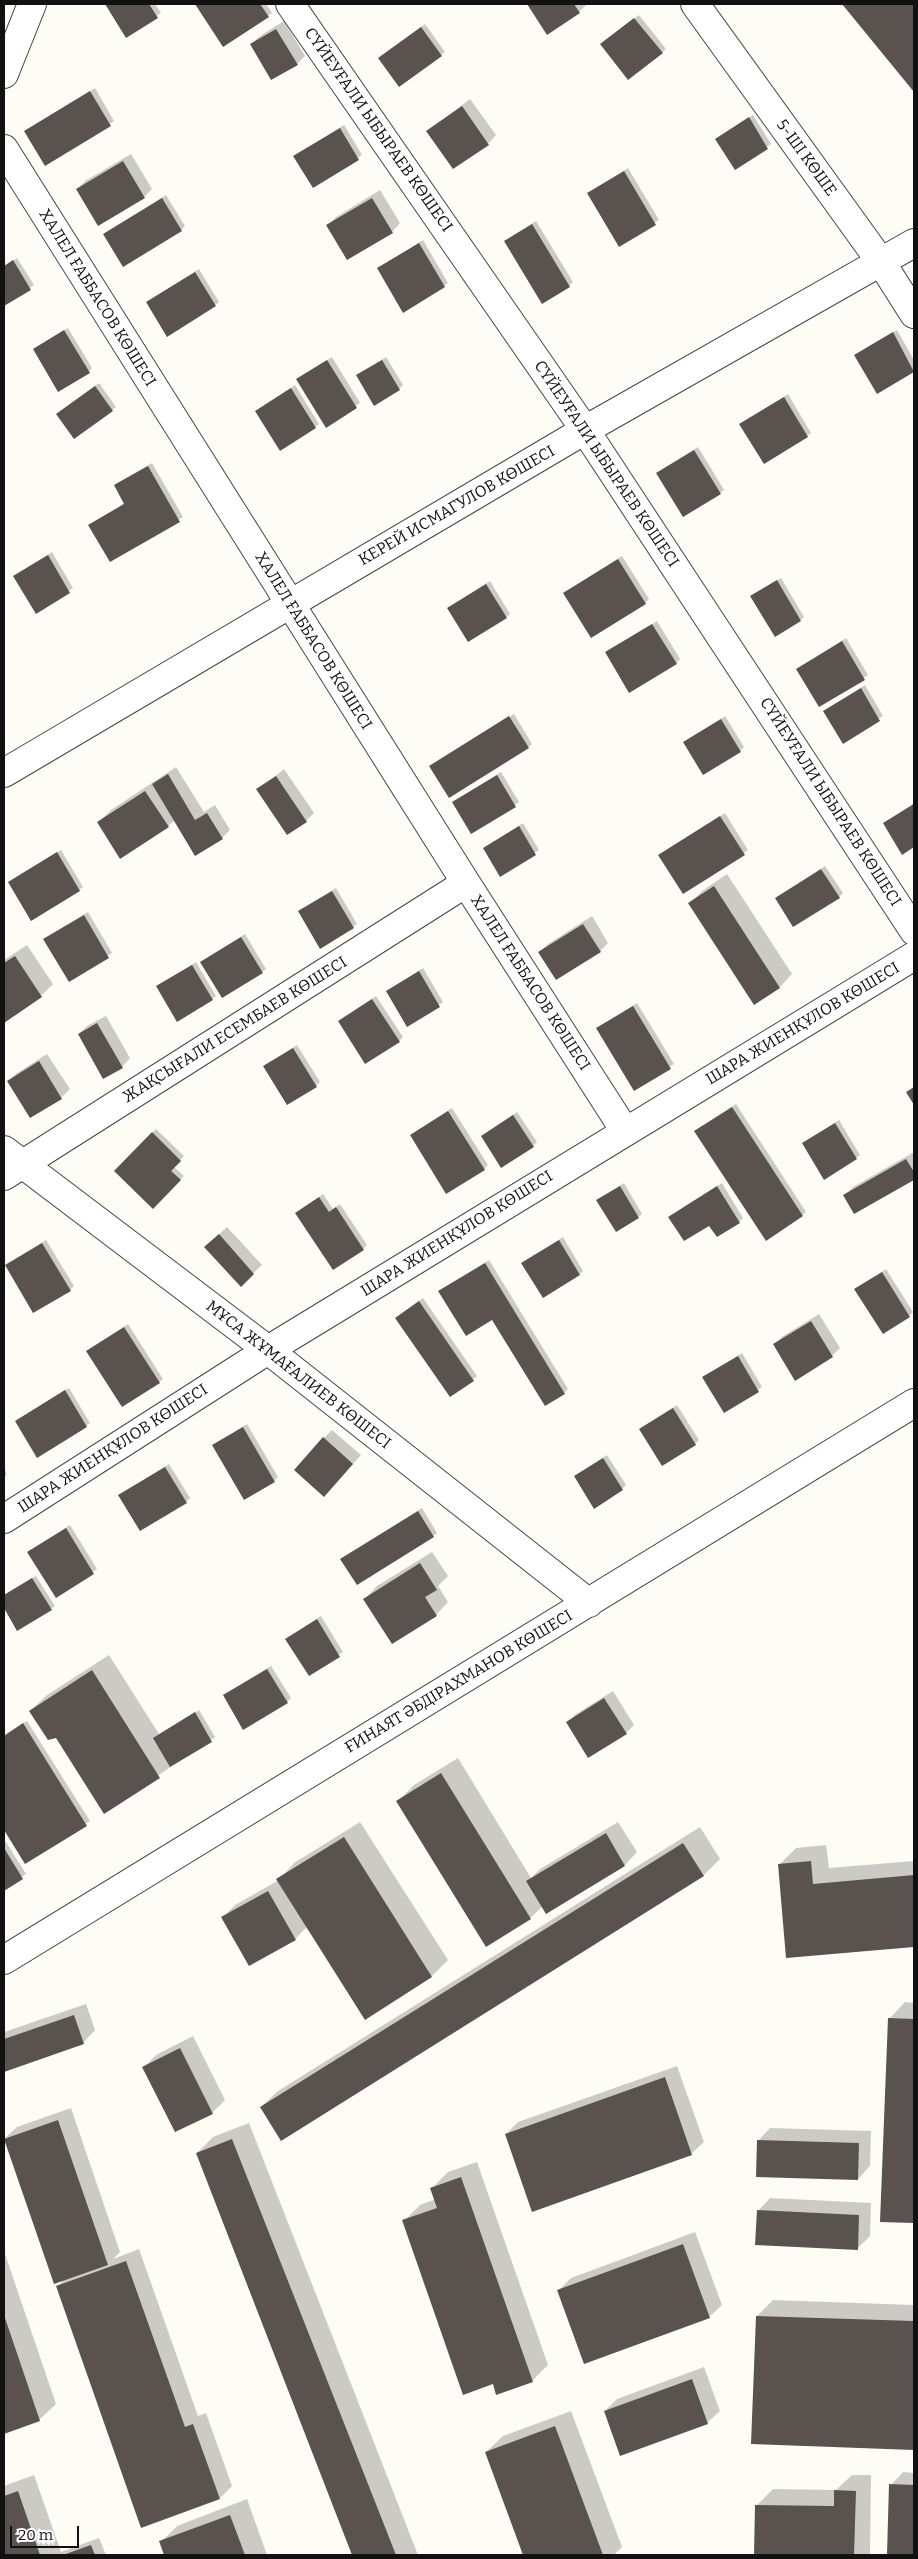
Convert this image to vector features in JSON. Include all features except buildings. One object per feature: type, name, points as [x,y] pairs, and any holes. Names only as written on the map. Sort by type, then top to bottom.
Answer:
[{"type":"street","points":[[4,74],[32,4]]},
{"type":"street","name":"СҮЙЕУҒАЛИ ЫБЫРАЕВ КӨШЕСI","points":[[290,4],[585,430],[914,931]]},
{"type":"street","name":"5-ШI КӨШЕ","points":[[695,4],[881,262],[914,314]]},
{"type":"street","name":"ХАЛЕЛ ҒАББАСОВ КӨШЕСІ","points":[[4,149],[466,883],[626,1131]]},
{"type":"street","name":"КЕРЕЙ ИСМАГУЛОВ КӨШЕСІ","points":[[4,773],[585,430],[914,243]]},
{"type":"street","name":"ЖАҚСЫҒАЛИ ЕСЕМБАЕВ КӨШЕСI","points":[[10,1163],[466,883]]},
{"type":"street","name":"ШАРА ЖИЕНҚҰЛОВ КӨШЕСІ","points":[[4,1519],[268,1350],[914,956]]},
{"type":"street","name":"МҰСА ЖҰМАҒАЛИЕВ КӨШЕСІ","points":[[10,1163],[268,1350],[590,1603]]},
{"type":"street","name":"ҒИНАЯТ ӘБДІРАХМАНОВ КӨШЕСІ","points":[[4,1960],[914,1403]]}]
